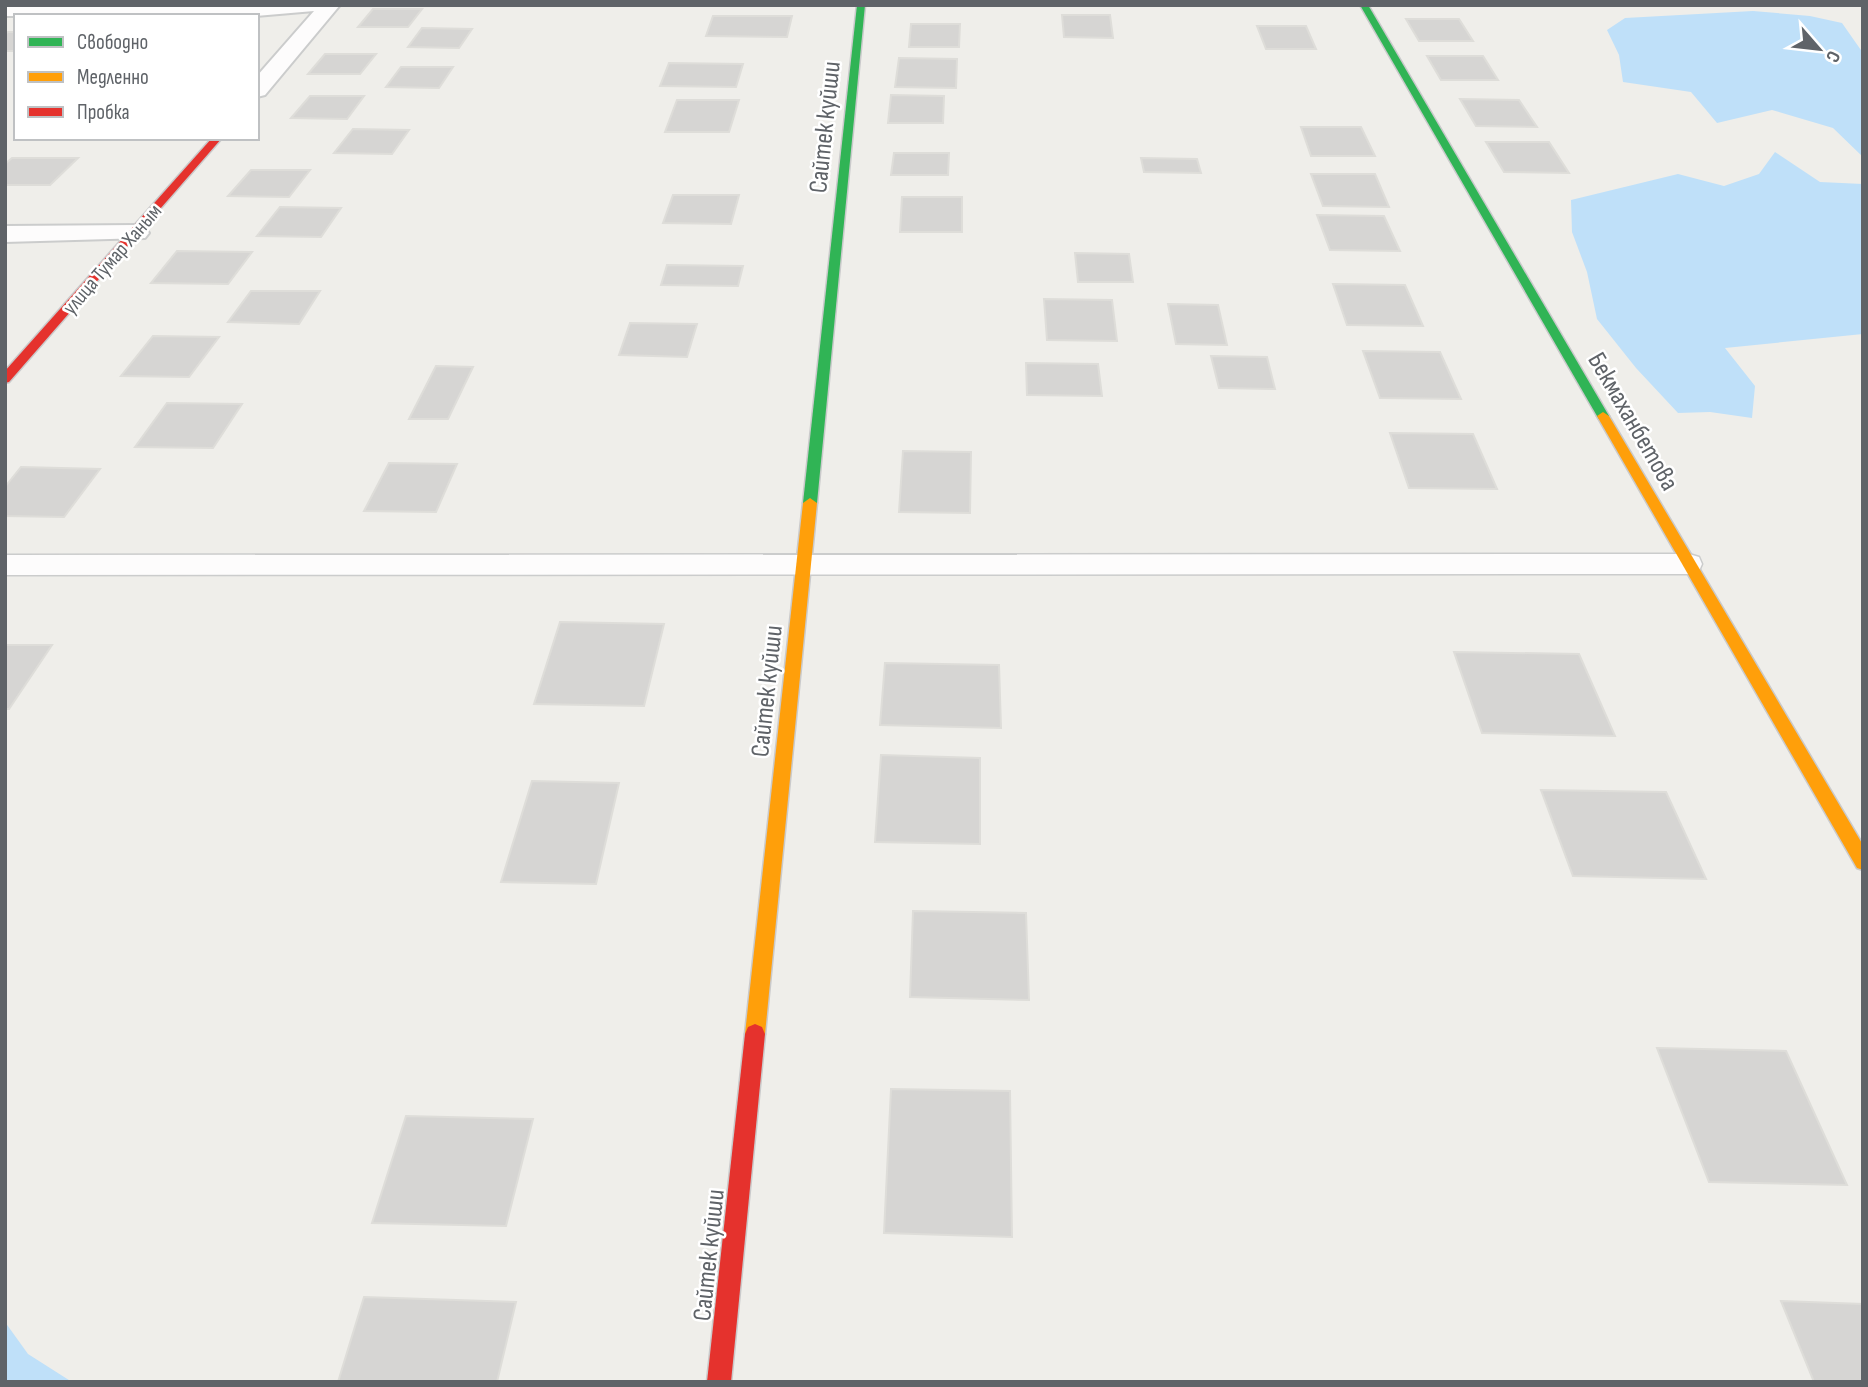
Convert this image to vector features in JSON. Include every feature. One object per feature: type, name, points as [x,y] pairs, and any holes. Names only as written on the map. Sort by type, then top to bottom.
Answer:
[{"type":"street","points":[[5,10],[254,10],[322,5]]},
{"type":"street","points":[[259,88],[330,5]]},
{"type":"street","name":"Сайтек куйши","points":[[719,1382],[861,5]]},
{"type":"street","name":"Бекмаханбетова","points":[[1364,5],[1863,862]]},
{"type":"street","name":"улица Тумар Ханым","points":[[5,379],[136,233],[214,140]]},
{"type":"street","points":[[5,234],[136,233]]},
{"type":"lane","points":[[5,565],[1689,564]]},
{"type":"water","points":[[1753,11],[1810,16],[1842,23],[1863,53],[1863,157],[1833,128],[1772,110],[1717,123],[1691,92],[1623,82],[1619,55],[1607,30],[1625,18]]},
{"type":"water","points":[[1775,152],[1820,182],[1863,184],[1863,334],[1725,348],[1755,386],[1752,418],[1710,412],[1678,413],[1636,368],[1597,319],[1587,272],[1572,232],[1571,200],[1678,174],[1724,186],[1759,174]]},
{"type":"water","points":[[5,1322],[28,1354],[72,1382],[5,1382]]},
{"type":"building","points":[[373,9],[422,9],[408,27],[358,27]]},
{"type":"building","points":[[1062,15],[1110,15],[1113,38],[1064,37]]},
{"type":"building","points":[[713,16],[792,16],[787,37],[706,36]]},
{"type":"building","points":[[1406,19],[1459,19],[1473,41],[1419,41]]},
{"type":"building","points":[[911,24],[960,24],[959,47],[909,47]]},
{"type":"building","points":[[1257,26],[1306,26],[1316,49],[1266,49]]},
{"type":"building","points":[[422,28],[472,29],[459,48],[408,47]]},
{"type":"building","points":[[14,32],[14,51],[5,51],[5,34]]},
{"type":"building","points":[[325,54],[376,54],[360,74],[308,74]]},
{"type":"building","points":[[1427,56],[1483,56],[1498,80],[1441,80]]},
{"type":"building","points":[[899,58],[957,59],[956,88],[895,87]]},
{"type":"building","points":[[669,63],[743,64],[736,87],[660,86]]},
{"type":"building","points":[[401,67],[453,67],[439,88],[386,87]]},
{"type":"building","points":[[891,95],[944,96],[943,123],[888,123]]},
{"type":"building","points":[[310,96],[364,96],[347,119],[291,118]]},
{"type":"building","points":[[1460,99],[1519,100],[1537,127],[1476,126]]},
{"type":"building","points":[[677,100],[739,100],[729,132],[665,132]]},
{"type":"building","points":[[1301,127],[1361,127],[1375,156],[1311,156]]},
{"type":"building","points":[[353,129],[409,130],[392,154],[334,153]]},
{"type":"building","points":[[1486,142],[1549,142],[1569,173],[1504,172]]},
{"type":"building","points":[[894,153],[949,153],[948,175],[891,175]]},
{"type":"building","points":[[12,158],[78,158],[50,185],[5,185],[5,164]]},
{"type":"building","points":[[1141,158],[1197,159],[1201,173],[1144,172]]},
{"type":"building","points":[[251,170],[310,170],[289,197],[228,196]]},
{"type":"building","points":[[1311,174],[1375,174],[1389,207],[1323,206]]},
{"type":"building","points":[[673,195],[739,195],[731,224],[663,223]]},
{"type":"building","points":[[902,197],[962,197],[962,232],[900,232]]},
{"type":"building","points":[[280,207],[341,208],[321,237],[257,236]]},
{"type":"building","points":[[1317,215],[1384,216],[1400,251],[1330,250]]},
{"type":"building","points":[[177,251],[252,252],[228,284],[151,283]]},
{"type":"building","points":[[1075,253],[1129,254],[1133,282],[1078,282]]},
{"type":"building","points":[[667,265],[743,266],[738,286],[661,285]]},
{"type":"building","points":[[1333,284],[1405,285],[1423,326],[1347,325]]},
{"type":"building","points":[[251,291],[320,291],[299,324],[228,322]]},
{"type":"building","points":[[1044,299],[1112,300],[1117,341],[1047,340]]},
{"type":"building","points":[[1168,304],[1218,305],[1227,345],[1176,344]]},
{"type":"building","points":[[630,323],[697,324],[687,357],[619,355]]},
{"type":"building","points":[[153,336],[219,337],[189,377],[121,376]]},
{"type":"building","points":[[1363,351],[1440,352],[1461,399],[1380,398]]},
{"type":"building","points":[[1211,356],[1267,357],[1275,389],[1219,388]]},
{"type":"building","points":[[1026,363],[1098,364],[1102,396],[1027,395]]},
{"type":"building","points":[[436,366],[473,367],[448,419],[409,419]]},
{"type":"building","points":[[167,403],[242,404],[213,448],[135,447]]},
{"type":"building","points":[[1390,433],[1473,434],[1497,489],[1409,488]]},
{"type":"building","points":[[903,451],[971,452],[970,513],[899,512]]},
{"type":"building","points":[[389,463],[457,464],[436,512],[364,511]]},
{"type":"building","points":[[21,467],[100,469],[64,517],[5,516],[5,487]]},
{"type":"building","points":[[560,622],[664,624],[644,706],[534,704]]},
{"type":"building","points":[[5,645],[52,645],[9,709],[5,709]]},
{"type":"building","points":[[1454,652],[1579,654],[1615,736],[1482,733]]},
{"type":"building","points":[[885,663],[999,665],[1001,728],[880,725]]},
{"type":"building","points":[[881,755],[980,758],[980,844],[875,842]]},
{"type":"building","points":[[532,781],[619,783],[596,884],[501,882]]},
{"type":"building","points":[[1541,790],[1666,792],[1706,879],[1573,876]]},
{"type":"building","points":[[913,911],[1026,913],[1029,1000],[910,997]]},
{"type":"building","points":[[1657,1048],[1786,1051],[1847,1185],[1709,1182]]},
{"type":"building","points":[[891,1089],[1010,1091],[1012,1237],[884,1233]]},
{"type":"building","points":[[406,1116],[533,1119],[506,1226],[372,1223]]},
{"type":"building","points":[[364,1297],[516,1302],[497,1382],[338,1382]]},
{"type":"building","points":[[1781,1301],[1863,1304],[1863,1382],[1814,1382]]},
{"type":"traffic: fast","points":[[810,503],[861,5]]},
{"type":"traffic: fast","points":[[1364,5],[1603,416]]},
{"type":"traffic: slow","points":[[1603,416],[1863,862]]},
{"type":"traffic: slow","points":[[755,1034],[810,503]]},
{"type":"traffic: jam","points":[[5,379],[215,140]]},
{"type":"traffic: jam","points":[[719,1382],[755,1034]]}]
